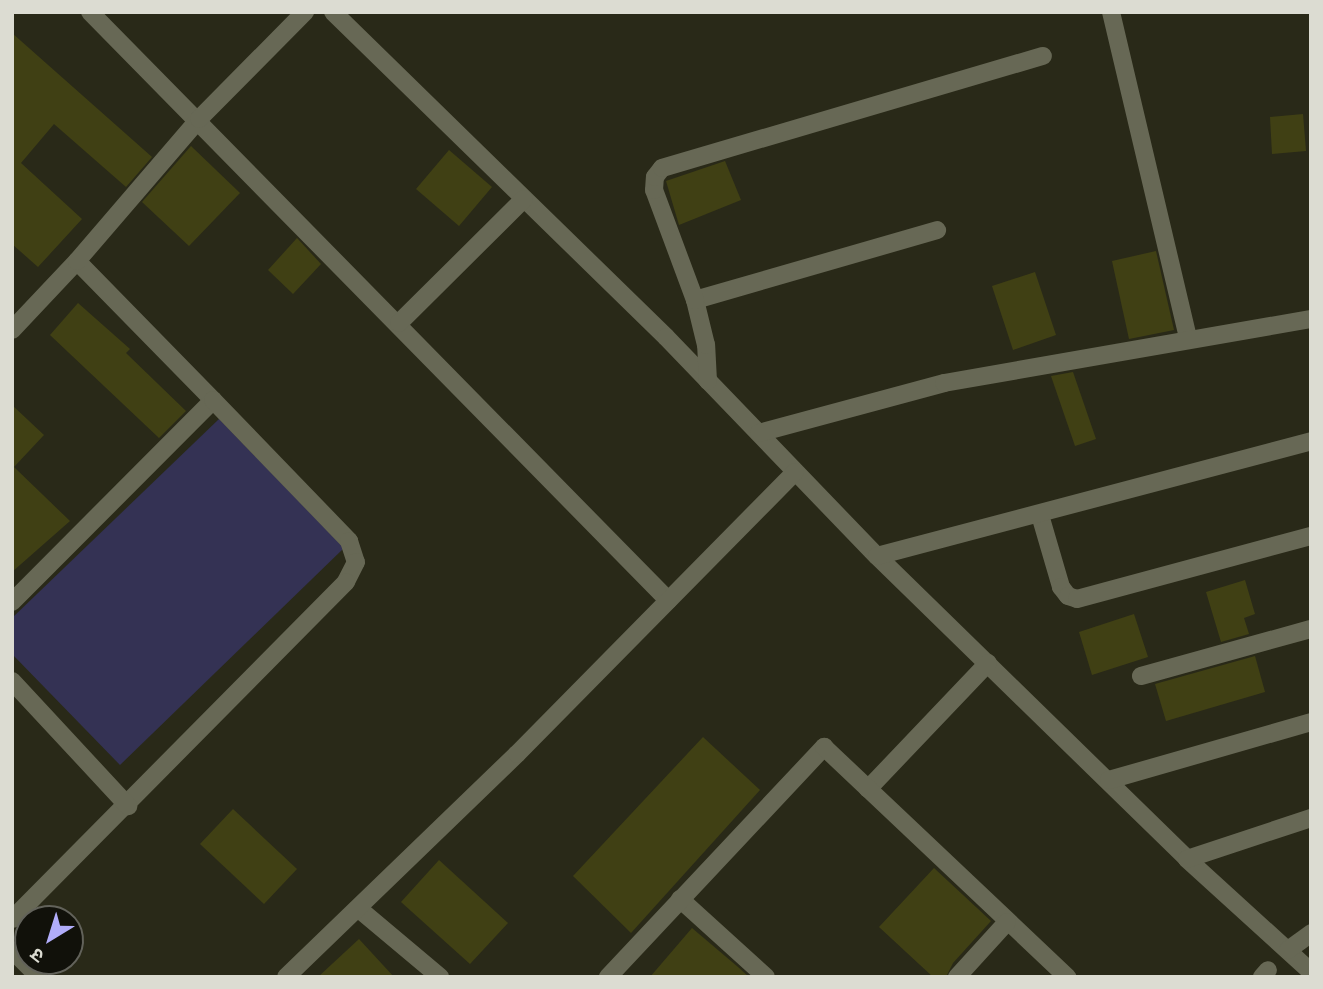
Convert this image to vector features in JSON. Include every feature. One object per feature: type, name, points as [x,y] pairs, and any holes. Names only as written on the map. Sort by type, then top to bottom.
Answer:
[{"type":"street","points":[[12,330],[77,261],[199,119],[305,12]]},
{"type":"street","points":[[333,12],[708,381],[877,556],[1187,859],[1311,972]]},
{"type":"street","points":[[1111,12],[1188,339]]},
{"type":"street","points":[[100,15],[668,600]]},
{"type":"street","points":[[708,381],[706,345],[695,300],[654,190],[655,177],[662,168],[1043,56]]},
{"type":"street","points":[[399,323],[524,199]]},
{"type":"street","points":[[695,300],[937,230]]},
{"type":"street","points":[[12,919],[128,806],[346,582],[356,562],[349,541],[77,261]]},
{"type":"street","points":[[759,433],[944,383],[1311,319]]},
{"type":"street","points":[[12,602],[213,400]]},
{"type":"street","points":[[877,556],[1040,515],[1311,441]]},
{"type":"street","points":[[286,977],[359,909],[794,472]]},
{"type":"street","points":[[1040,515],[1061,587],[1077,599],[1311,536]]},
{"type":"street","points":[[1141,676],[1311,629]]},
{"type":"street","points":[[868,789],[989,663]]},
{"type":"street","points":[[12,681],[128,806]]},
{"type":"street","points":[[1109,780],[1311,722]]},
{"type":"street","points":[[608,977],[824,747],[1067,977]]},
{"type":"street","points":[[1187,859],[1311,818]]},
{"type":"street","points":[[680,900],[766,977]]},
{"type":"street","points":[[359,909],[440,977]]},
{"type":"street","points":[[957,977],[1007,922]]},
{"type":"street","points":[[1288,950],[1311,933]]},
{"type":"street","points":[[12,950],[39,977]]},
{"type":"shaded area","points":[[219,419],[344,548],[120,765],[12,654],[12,618]]},
{"type":"building","points":[[12,33],[152,157],[126,187],[54,124],[21,163],[82,219],[38,267],[12,244]]},
{"type":"building","points":[[1303,114],[1306,151],[1272,154],[1270,117]]},
{"type":"building","points":[[191,146],[240,193],[189,246],[142,202]]},
{"type":"building","points":[[449,150],[492,187],[459,226],[416,189]]},
{"type":"building","points":[[725,161],[741,200],[679,225],[666,181]]},
{"type":"building","points":[[297,238],[321,264],[293,294],[268,270]]},
{"type":"building","points":[[1156,251],[1174,330],[1129,339],[1112,261]]},
{"type":"building","points":[[1035,272],[1056,335],[1013,350],[992,286]]},
{"type":"building","points":[[78,303],[130,349],[126,353],[186,411],[159,438],[50,335]]},
{"type":"building","points":[[1073,372],[1096,439],[1075,446],[1051,376]]},
{"type":"building","points":[[12,405],[44,435],[14,467],[70,521],[12,572]]},
{"type":"building","points":[[1245,580],[1255,614],[1244,618],[1249,634],[1221,642],[1206,592]]},
{"type":"building","points":[[1134,614],[1148,657],[1092,675],[1079,632]]},
{"type":"building","points":[[1255,656],[1265,692],[1166,721],[1155,684]]},
{"type":"building","points":[[703,737],[760,790],[631,933],[573,876]]},
{"type":"building","points":[[233,809],[297,869],[264,904],[200,844]]},
{"type":"building","points":[[439,860],[508,923],[470,964],[401,902]]},
{"type":"building","points":[[934,868],[991,921],[953,963],[946,977],[933,977],[879,927]]},
{"type":"building","points":[[692,928],[738,967],[749,977],[650,977]]},
{"type":"building","points":[[359,939],[394,977],[318,977]]}]
